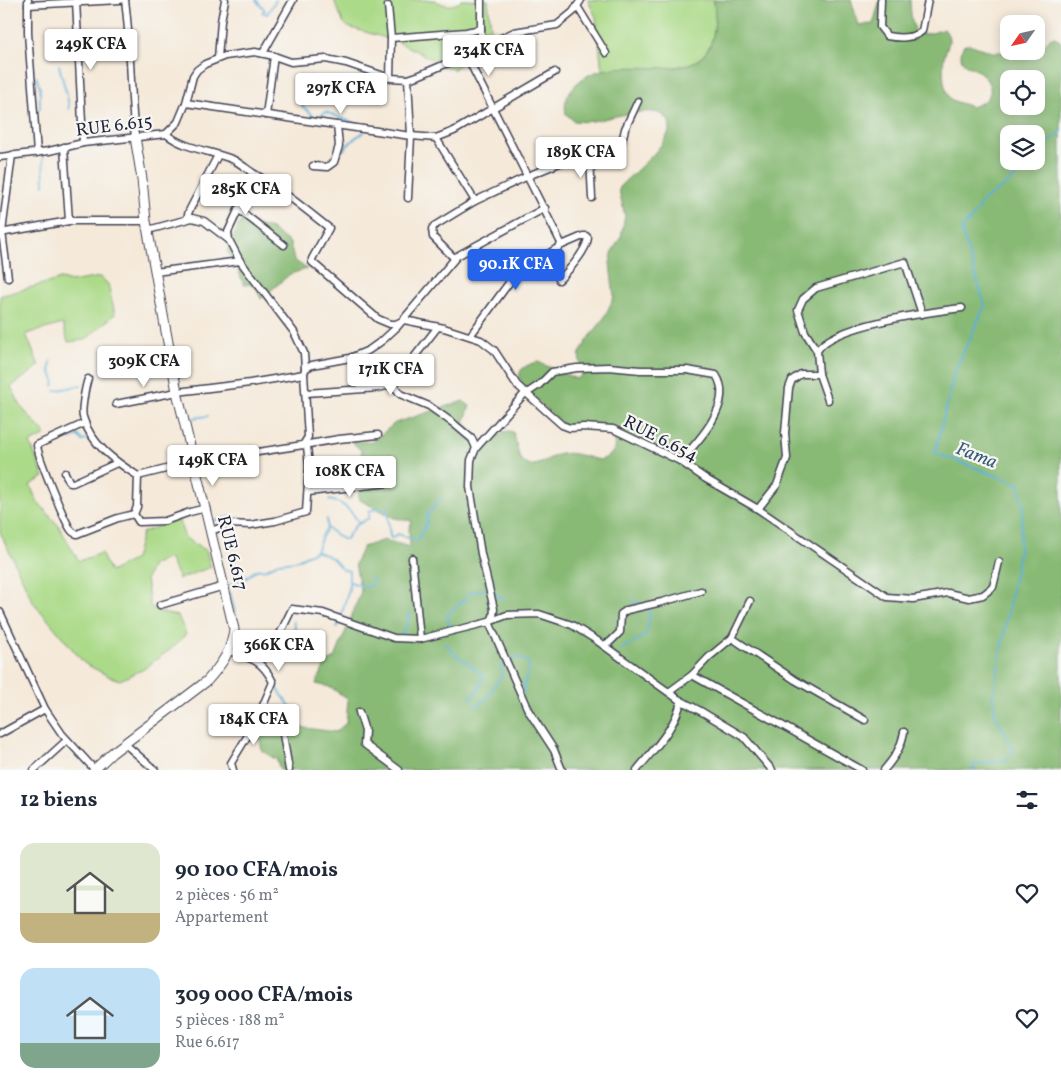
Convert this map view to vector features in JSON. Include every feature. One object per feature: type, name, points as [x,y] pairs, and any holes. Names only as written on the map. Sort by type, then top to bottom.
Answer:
[{"type":"street","points":[[37,153],[28,33],[28,3],[120,0]]},
{"type":"street","points":[[124,0],[128,25],[134,137]]},
{"type":"street","points":[[218,58],[225,0]]},
{"type":"street","points":[[263,53],[293,0]]},
{"type":"street","points":[[481,0],[481,47]]},
{"type":"street","points":[[881,0],[880,27],[886,36],[892,37],[920,34],[928,0]]},
{"type":"street","points":[[76,1],[82,142]]},
{"type":"street","points":[[579,3],[606,53]]},
{"type":"street","name":"RUE 6.615","points":[[0,156],[37,153],[82,142],[166,134],[178,122],[186,103],[193,76],[197,70],[218,58],[242,52],[263,53],[291,62],[330,60],[346,63],[390,78],[408,79],[420,76],[514,32],[557,25],[579,3]]},
{"type":"street","points":[[388,6],[391,38],[390,78]]},
{"type":"street","points":[[391,38],[481,29]]},
{"type":"street","points":[[466,55],[545,208],[562,245]]},
{"type":"street","points":[[266,115],[274,56]]},
{"type":"street","points":[[186,103],[436,138],[454,131],[555,72]]},
{"type":"street","points":[[408,79],[411,136],[408,198]]},
{"type":"street","points":[[454,258],[433,237],[432,229],[438,223],[475,201],[528,176],[569,160],[590,158],[618,159],[625,129],[638,101]]},
{"type":"street","points":[[313,166],[327,167],[334,162],[338,146],[337,125]]},
{"type":"street","name":"RUE 6.654","points":[[166,134],[175,141],[234,160],[302,205],[329,228],[312,262],[378,319],[390,324],[396,324],[404,320],[478,338],[490,346],[501,359],[513,380],[564,427],[613,430],[680,462],[758,509],[887,597],[913,599],[948,593],[970,598],[982,595],[993,587],[999,562]]},
{"type":"street","name":"RUE 6.617","points":[[94,770],[124,744],[207,681],[219,668],[229,651],[233,641],[234,629],[177,392],[147,226],[142,179],[134,137]]},
{"type":"street","points":[[436,138],[475,201]]},
{"type":"street","points":[[64,147],[69,221]]},
{"type":"street","points":[[8,278],[1,232],[12,155]]},
{"type":"street","points":[[187,218],[189,210],[218,155]]},
{"type":"street","points":[[590,158],[592,198]]},
{"type":"street","points":[[229,240],[229,229],[247,191],[252,172]]},
{"type":"street","points":[[238,208],[284,244]]},
{"type":"street","points":[[116,404],[177,392],[250,383],[305,372],[312,365],[350,358],[369,350],[383,340],[404,320],[454,258],[545,208]]},
{"type":"street","points":[[1,232],[69,221],[147,226],[187,218],[199,218],[204,221],[229,240],[240,261],[294,332],[304,353],[308,437],[303,445]]},
{"type":"street","points":[[470,336],[514,276],[562,245],[583,236],[588,238],[570,270],[559,280]]},
{"type":"street","points":[[155,272],[240,261]]},
{"type":"street","points":[[828,400],[819,374],[817,351],[805,332],[798,310],[803,299],[816,288],[905,262],[922,314]]},
{"type":"street","points":[[817,351],[820,346],[836,336],[854,329],[922,314],[962,308]]},
{"type":"street","points":[[306,393],[379,388],[393,384],[437,328]]},
{"type":"street","points":[[489,622],[493,617],[494,609],[481,554],[470,487],[471,460],[476,448],[527,393],[539,385],[552,372],[577,368],[609,367],[640,370],[687,370],[716,375],[721,382],[720,400],[713,421],[680,462]]},
{"type":"street","points":[[758,509],[777,485],[787,458],[785,433],[789,388],[792,380],[801,374],[819,374]]},
{"type":"street","points":[[88,379],[84,390],[82,415],[85,423],[96,442],[117,463],[138,476],[194,462],[339,439],[378,435]]},
{"type":"street","points":[[393,384],[400,394],[429,406],[453,422],[472,439],[476,448]]},
{"type":"street","points":[[85,423],[37,445],[39,455],[71,531],[77,534],[118,518],[134,514]]},
{"type":"street","points":[[211,531],[230,524],[250,525],[275,522],[306,512],[309,466],[307,446],[303,445]]},
{"type":"street","points":[[65,473],[70,482],[73,483],[117,463]]},
{"type":"street","points":[[134,514],[137,507],[138,476]]},
{"type":"street","points":[[308,492],[389,483]]},
{"type":"street","points":[[134,514],[139,522],[165,521],[206,508]]},
{"type":"street","points":[[412,558],[420,639]]},
{"type":"street","points":[[160,605],[224,586]]},
{"type":"street","points":[[603,645],[610,642],[620,632],[621,614],[627,610],[701,591]]},
{"type":"street","points":[[669,692],[732,638],[750,601]]},
{"type":"street","points":[[256,661],[275,644],[292,609],[323,614],[394,638],[420,639],[489,622],[507,615],[539,614],[572,625],[681,701],[744,737],[772,770]]},
{"type":"street","points":[[0,612],[45,709],[67,740],[94,770]]},
{"type":"street","points":[[489,622],[528,710],[554,750],[562,770]]},
{"type":"street","points":[[732,638],[795,680],[865,720]]},
{"type":"street","points":[[229,651],[256,661],[268,673],[273,682],[256,722],[231,763],[234,770]]},
{"type":"street","points":[[692,674],[862,770]]},
{"type":"street","points":[[637,770],[665,735],[679,712],[681,701]]},
{"type":"street","points":[[0,734],[45,709]]},
{"type":"street","points":[[359,712],[365,731],[364,744],[399,770]]},
{"type":"street","points":[[256,722],[278,720],[281,722],[289,770]]},
{"type":"street","points":[[884,770],[896,756],[902,745],[904,732]]},
{"type":"street","points":[[34,770],[67,740]]},
{"type":"street","points":[[124,744],[155,770]]},
{"type":"green space","points":[[334,0],[435,0],[444,5],[454,5],[461,0],[488,0],[491,29],[454,70],[396,41],[348,27],[343,22]]},
{"type":"green space","points":[[588,0],[714,0],[714,29],[708,48],[698,60],[683,66],[602,71],[596,17]]},
{"type":"green space","points":[[714,0],[851,0],[859,25],[873,24],[880,0],[910,0],[912,21],[916,31],[927,34],[944,29],[947,33],[949,40],[943,68],[947,92],[952,100],[971,107],[986,99],[989,95],[990,86],[983,75],[963,62],[961,53],[963,46],[969,44],[992,52],[1000,52],[1000,60],[1045,60],[1045,44],[1051,37],[1055,37],[1061,42],[1061,770],[280,770],[277,760],[262,751],[258,730],[260,718],[271,707],[283,713],[291,726],[336,732],[346,723],[348,699],[330,687],[316,684],[326,663],[335,658],[361,592],[355,564],[363,547],[384,540],[410,547],[409,529],[412,521],[394,518],[360,500],[355,481],[362,451],[352,442],[372,442],[395,423],[463,401],[470,406],[464,423],[487,443],[503,432],[513,432],[520,459],[528,465],[541,463],[566,453],[600,460],[613,451],[613,438],[607,428],[588,423],[565,427],[530,393],[519,375],[521,370],[538,362],[576,379],[582,376],[579,355],[588,339],[603,320],[614,297],[610,263],[613,250],[621,237],[625,216],[619,190],[621,185],[661,145],[670,127],[668,120],[664,116],[655,112],[638,112],[595,121],[574,121],[566,114],[566,101],[572,89],[591,74],[614,68],[664,68],[686,65],[703,56],[713,35]]},
{"type":"green space","points":[[241,220],[271,229],[290,243],[294,260],[307,269],[290,274],[261,299],[257,289],[250,284],[244,285],[235,262],[227,251]]},
{"type":"green space","points":[[100,277],[108,284],[115,314],[85,340],[68,342],[63,324],[26,334],[39,366],[11,387],[22,408],[46,435],[30,443],[44,477],[30,485],[37,501],[58,525],[79,561],[101,553],[110,572],[135,559],[142,533],[178,518],[185,538],[206,550],[211,567],[179,579],[169,558],[152,565],[146,579],[150,606],[159,612],[178,616],[186,634],[176,645],[144,669],[120,680],[110,677],[84,663],[33,602],[0,532],[0,296],[61,279],[71,282]]},
{"type":"waterway","points":[[256,0],[265,10],[262,12],[267,14],[276,0]]},
{"type":"waterway","points":[[59,65],[69,109]]},
{"type":"waterway","points":[[36,76],[40,88],[40,109]]},
{"type":"waterway","points":[[310,76],[302,106],[316,118],[326,112],[361,126]]},
{"type":"waterway","name":"Fama","points":[[1045,146],[1061,131]]},
{"type":"waterway","points":[[338,155],[364,132]]},
{"type":"waterway","points":[[43,154],[44,185]]},
{"type":"waterway","name":"Fama","points":[[972,770],[975,764],[1006,760],[1014,750],[995,714],[993,695],[1019,552],[1023,506],[1019,484],[935,453],[955,371],[985,305],[961,229],[971,219],[983,201],[1012,180],[1021,170]]},
{"type":"waterway","points":[[51,361],[50,370],[55,383],[53,386]]},
{"type":"waterway","points":[[55,391],[81,385]]},
{"type":"waterway","points":[[186,419],[208,416]]},
{"type":"waterway","points":[[71,439],[78,435],[82,441],[91,438]]},
{"type":"waterway","points":[[327,528],[342,539],[346,539],[355,526],[369,518],[369,511],[387,508],[390,537],[392,538],[398,534],[417,541],[427,523],[427,515],[441,498]]},
{"type":"waterway","points":[[329,500],[347,508],[359,523]]},
{"type":"waterway","points":[[212,521],[231,517]]},
{"type":"waterway","points":[[316,551],[327,528],[327,519]]},
{"type":"waterway","points":[[227,586],[245,579],[256,570],[267,569],[278,563],[295,561],[316,551],[332,558],[342,569],[349,571],[349,589],[341,616]]},
{"type":"waterway","points":[[350,582],[366,587],[370,586],[373,579]]},
{"type":"waterway","points":[[491,588],[500,598],[504,598]]},
{"type":"waterway","points":[[451,630],[447,616],[451,611],[470,592],[487,589]]},
{"type":"waterway","points":[[230,592],[239,629],[240,646]]},
{"type":"waterway","points":[[633,601],[643,605]]},
{"type":"waterway","points":[[622,649],[646,635],[650,616],[646,607]]},
{"type":"waterway","points":[[401,636],[408,622],[408,613]]},
{"type":"waterway","points":[[293,621],[297,635],[316,656]]},
{"type":"waterway","points":[[337,628],[340,621]]},
{"type":"waterway","points":[[445,643],[454,653],[483,675],[479,689],[470,699]]},
{"type":"waterway","points":[[475,707],[488,697],[497,681],[502,677],[501,666],[516,657],[530,664],[523,694]]},
{"type":"waterway","points":[[274,684],[290,706]]}]
